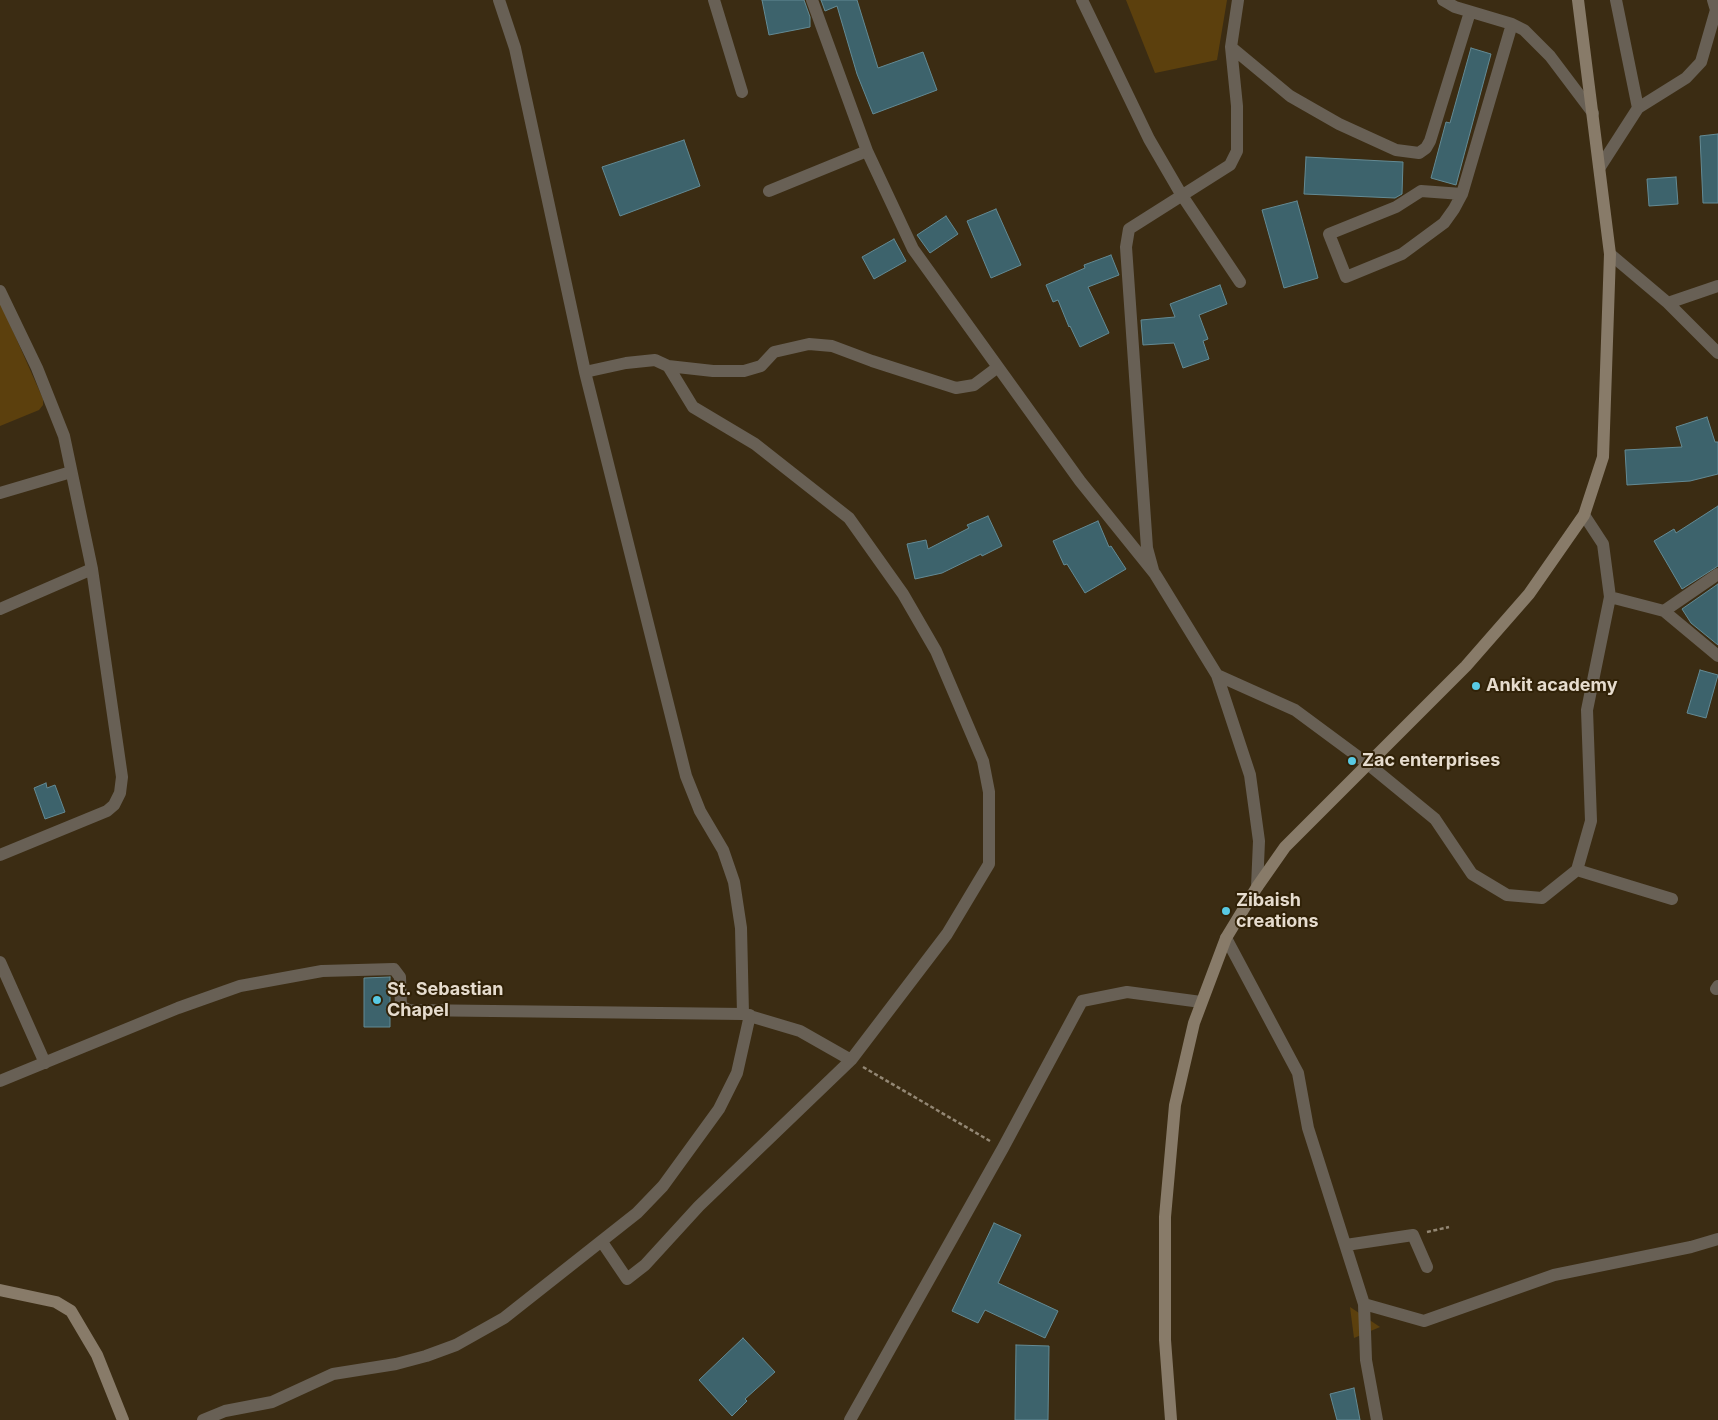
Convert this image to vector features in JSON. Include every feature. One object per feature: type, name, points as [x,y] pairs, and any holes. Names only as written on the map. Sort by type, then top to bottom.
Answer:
[{"type":"main road","points":[[1170,1420],[1165,1340],[1165,1217],[1175,1105],[1201,1002],[1226,938],[1257,887],[1285,847],[1466,666],[1529,594],[1584,515],[1602,457],[1610,254],[1578,0]]},
{"type":"main road","points":[[0,1290],[56,1302],[71,1310],[97,1356],[123,1420]]},
{"type":"street","points":[[203,1420],[225,1412],[272,1402],[333,1374],[396,1364],[456,1346],[504,1318],[637,1213],[663,1186],[719,1109],[737,1073],[747,1014],[741,928],[734,882],[723,850],[700,811],[686,776],[585,372],[515,48],[499,0]]},
{"type":"street","points":[[714,0],[742,92]]},
{"type":"street","points":[[812,0],[867,151],[913,249],[1080,481],[1154,574],[1217,674],[1250,775],[1259,841],[1257,887]]},
{"type":"street","points":[[1082,0],[1149,139],[1181,194],[1240,282]]},
{"type":"street","points":[[1154,574],[1147,548],[1126,247],[1129,229],[1181,194],[1230,165],[1237,151],[1237,106],[1231,47],[1238,0]]},
{"type":"street","points":[[1443,0],[1454,7],[1512,24],[1524,30],[1534,39],[1593,112]]},
{"type":"street","points":[[1616,0],[1638,108]]},
{"type":"street","points":[[1600,167],[1638,108],[1686,78],[1701,62],[1716,10],[1713,0]]},
{"type":"street","points":[[1231,47],[1290,96],[1339,124],[1396,150],[1419,153],[1426,148],[1430,141],[1470,12]]},
{"type":"street","points":[[1462,194],[1421,191],[1396,207],[1330,234],[1346,277],[1402,254],[1444,223],[1462,194],[1512,24]]},
{"type":"street","points":[[769,191],[867,151]]},
{"type":"street","points":[[1610,254],[1668,303],[1718,354]]},
{"type":"street","points":[[1668,303],[1718,286]]},
{"type":"street","points":[[0,291],[37,368],[56,414],[71,472],[92,570],[122,777],[120,793],[114,805],[107,811],[0,856]]},
{"type":"street","points":[[585,372],[626,363],[655,360],[668,366],[713,371],[744,371],[760,366],[774,352],[809,344],[832,346],[956,388],[974,385],[998,367]]},
{"type":"street","points":[[602,1242],[627,1279],[645,1265],[712,1194],[851,1060],[947,934],[989,864],[989,792],[983,761],[936,651],[903,594],[849,518],[755,444],[693,407],[668,366]]},
{"type":"street","points":[[0,493],[71,472]]},
{"type":"street","points":[[1217,674],[1295,710],[1368,764],[1435,819],[1472,874],[1507,895],[1542,898],[1577,870],[1591,821],[1587,710],[1610,598],[1603,544],[1584,515]]},
{"type":"street","points":[[0,609],[92,570]]},
{"type":"street","points":[[1664,611],[1718,574]]},
{"type":"street","points":[[1610,598],[1664,611],[1718,656]]},
{"type":"street","points":[[1577,870],[1672,899]]},
{"type":"street","points":[[1226,938],[1298,1073],[1308,1128],[1364,1304],[1366,1360],[1377,1420]]},
{"type":"street","points":[[0,962],[45,1063]]},
{"type":"street","points":[[0,1081],[178,1008],[240,986],[322,971],[394,969],[400,977],[401,1006],[409,1010],[747,1014],[800,1031],[851,1060]]},
{"type":"street","points":[[850,1420],[1004,1148],[1082,1001],[1127,992],[1201,1002]]},
{"type":"street","points":[[1346,1245],[1413,1235],[1427,1267]]},
{"type":"street","points":[[1364,1304],[1424,1321],[1554,1275],[1690,1247],[1718,1239]]},
{"type":"path","points":[[851,1060],[1004,1148]]},
{"type":"path","points":[[1413,1235],[1449,1227]]},
{"type":"shaded area","points":[[1126,0],[1227,0],[1217,60],[1155,73]]},
{"type":"shaded area","points":[[0,302],[43,399],[43,405],[39,410],[0,426]]},
{"type":"shaded area","points":[[1350,1307],[1380,1327],[1354,1338]]},
{"type":"building","points":[[762,0],[804,0],[810,17],[810,27],[769,35]]},
{"type":"building","points":[[821,0],[857,0],[878,68],[923,52],[937,90],[873,114],[857,74],[837,6],[825,11]]},
{"type":"building","points":[[1471,48],[1491,54],[1456,185],[1431,178],[1446,122],[1450,123]]},
{"type":"building","points":[[1718,134],[1718,203],[1703,203],[1700,136]]},
{"type":"building","points":[[684,140],[700,186],[620,216],[602,167]]},
{"type":"building","points":[[1306,157],[1403,162],[1402,194],[1395,198],[1304,194]]},
{"type":"building","points":[[1676,177],[1678,204],[1649,206],[1647,179]]},
{"type":"building","points":[[1297,201],[1318,278],[1284,288],[1262,210]]},
{"type":"building","points":[[996,209],[1021,265],[991,278],[967,221]]},
{"type":"building","points":[[946,216],[958,234],[930,253],[917,235]]},
{"type":"building","points":[[894,239],[906,261],[874,279],[862,257]]},
{"type":"building","points":[[1111,255],[1119,275],[1088,287],[1109,333],[1080,347],[1058,300],[1053,302],[1046,285],[1085,268],[1084,265]]},
{"type":"building","points":[[1220,285],[1227,304],[1199,315],[1208,339],[1203,341],[1209,359],[1183,368],[1174,343],[1143,345],[1141,320],[1175,317],[1170,304]]},
{"type":"building","points":[[1707,417],[1715,442],[1718,442],[1718,474],[1690,481],[1627,485],[1625,450],[1682,447],[1676,427]]},
{"type":"building","points":[[1718,506],[1718,566],[1682,589],[1654,541],[1674,529],[1676,533]]},
{"type":"building","points":[[988,516],[1002,546],[942,573],[915,579],[907,544],[926,540],[928,549],[969,528],[967,525]]},
{"type":"building","points":[[1098,521],[1109,547],[1111,546],[1126,569],[1085,593],[1067,564],[1064,565],[1053,541]]},
{"type":"building","points":[[1718,584],[1718,645],[1691,623],[1682,609]]},
{"type":"building","points":[[1700,670],[1718,675],[1706,718],[1687,713]]},
{"type":"building","points":[[46,783],[47,788],[55,785],[65,812],[45,819],[34,788]]},
{"type":"building","name":"St. Sebastian Chapel","points":[[390,977],[390,1027],[364,1027],[364,978]]},
{"type":"building","points":[[994,1223],[1021,1235],[998,1283],[1058,1311],[1045,1338],[985,1310],[978,1323],[952,1311]]},
{"type":"building","points":[[743,1338],[775,1372],[745,1399],[747,1401],[732,1416],[699,1380]]},
{"type":"building","points":[[1016,1345],[1049,1346],[1048,1420],[1015,1420]]},
{"type":"building","points":[[1354,1388],[1360,1420],[1337,1420],[1330,1394]]},
{"type":"place","name":"Ankit academy","points":[[1476,686]]},
{"type":"place","name":"Zac enterprises","points":[[1352,761]]},
{"type":"place","name":"Zibaish creations","points":[[1226,911]]},
{"type":"place","name":"St. Sebastian Chapel","points":[[377,1000]]}]
